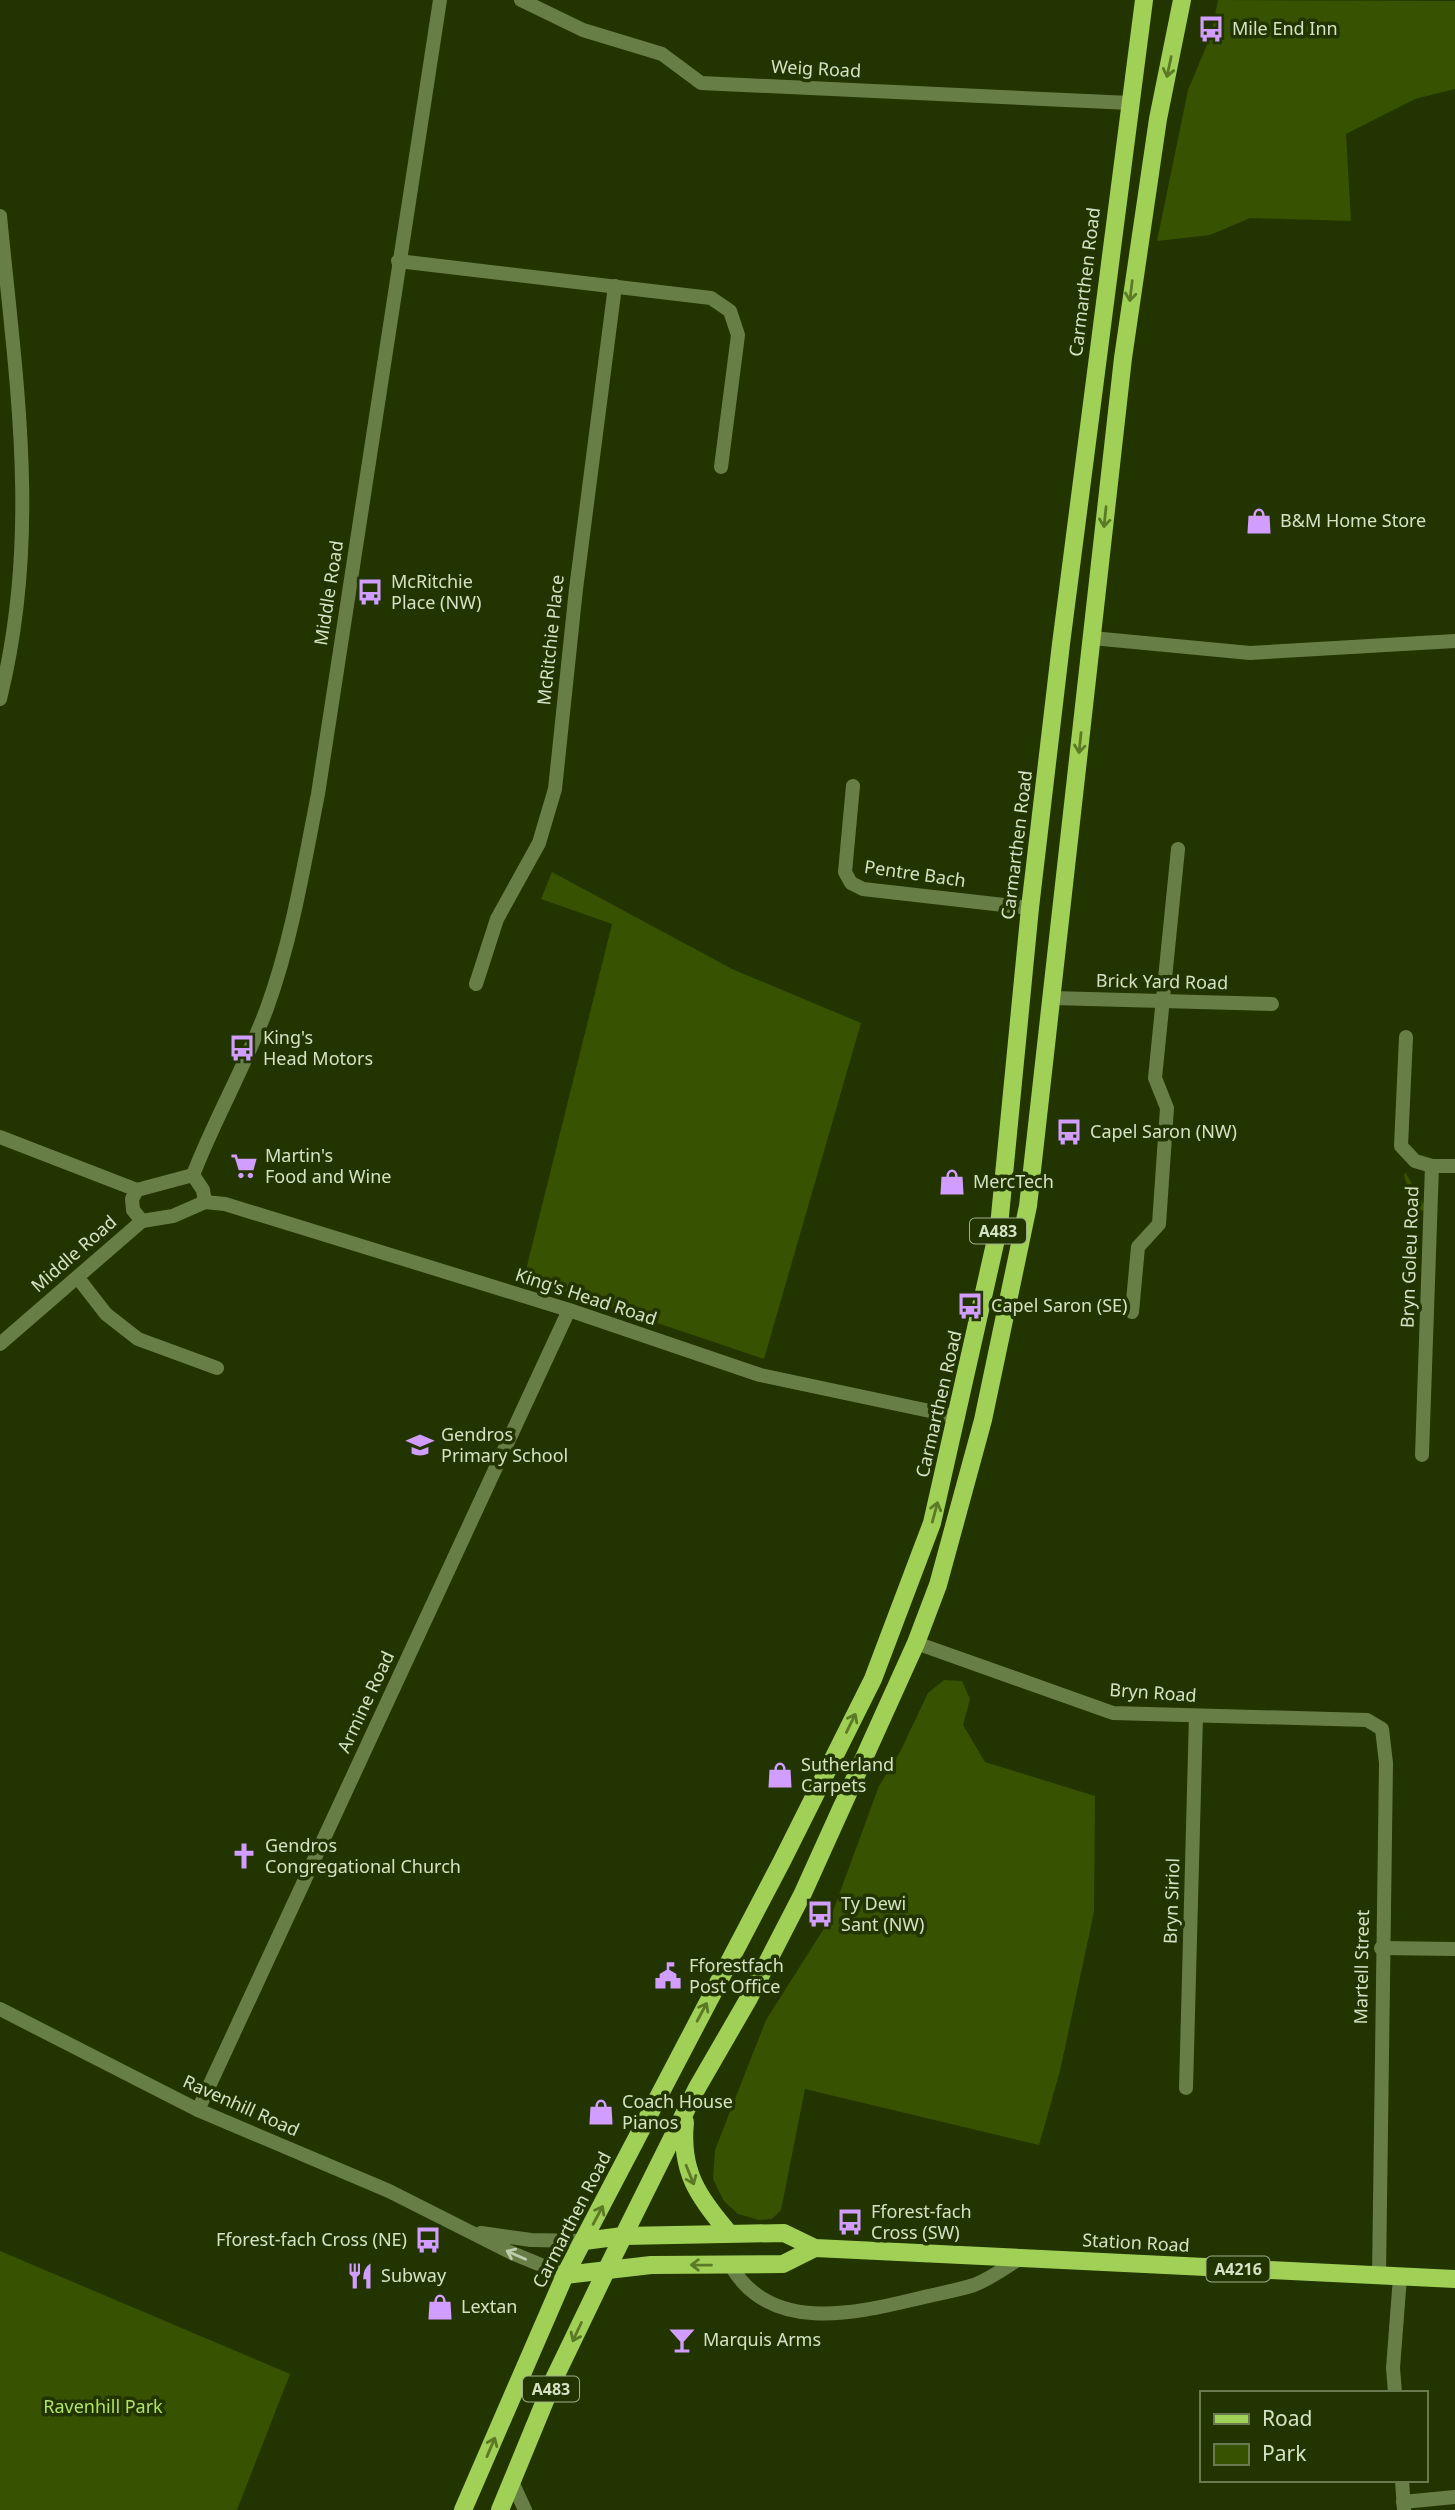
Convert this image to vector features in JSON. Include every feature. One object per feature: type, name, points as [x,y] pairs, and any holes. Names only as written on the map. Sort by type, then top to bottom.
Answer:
[{"type":"main road","name":"Carmarthen Road","points":[[463,2510],[565,2274],[782,1861],[873,1679],[932,1523],[999,1226],[1030,908],[1143,0]]},
{"type":"main road","name":"A483","points":[[500,2510],[513,2484],[554,2379],[606,2270],[687,2108],[803,1893],[916,1643],[954,1530],[1006,1322],[1028,1206],[1138,239],[1182,0]]},
{"type":"main road","points":[[687,2108],[682,2147],[688,2176],[729,2233]]},
{"type":"main road","name":"Station Road","points":[[584,2241],[623,2236],[784,2233],[815,2248],[1455,2279]]},
{"type":"main road","name":"Station Road","points":[[565,2274],[651,2265],[783,2264],[815,2248]]},
{"type":"street","name":"Middle Road","points":[[192,1175],[267,1008],[285,950],[301,881],[318,794],[440,0]]},
{"type":"street","name":"Weig Road","points":[[521,0],[583,30],[662,54],[701,83],[1130,103]]},
{"type":"street","points":[[0,216],[23,450],[24,546],[8,665],[0,699]]},
{"type":"street","points":[[398,261],[711,298],[730,311],[738,335],[721,467]]},
{"type":"street","name":"McRitchie Place","points":[[476,984],[497,919],[539,843],[555,789],[576,589],[615,286]]},
{"type":"street","points":[[1092,638],[1250,653],[1455,641]]},
{"type":"street","name":"Pentre Bach","points":[[853,786],[845,872],[851,883],[863,889],[1030,908]]},
{"type":"street","points":[[1132,1312],[1138,1247],[1159,1224],[1167,1108],[1155,1078],[1178,849]]},
{"type":"street","name":"Brick Yard Road","points":[[1052,998],[1272,1004]]},
{"type":"street","name":"Bryn Goleu Road","points":[[1406,1037],[1401,1146],[1415,1161],[1432,1166],[1422,1455]]},
{"type":"street","points":[[0,1138],[137,1190],[192,1175],[203,1190],[205,1202],[173,1216],[142,1221],[134,1209],[132,1199],[137,1190]]},
{"type":"street","points":[[1432,1166],[1455,1166]]},
{"type":"street","name":"King's Head Road","points":[[205,1202],[225,1204],[569,1310],[760,1375],[958,1417]]},
{"type":"street","name":"Middle Road","points":[[0,1344],[142,1221]]},
{"type":"street","points":[[78,1278],[106,1314],[138,1339],[217,1368]]},
{"type":"street","name":"Armine Road","points":[[198,2110],[569,1310]]},
{"type":"street","name":"Bryn Road","points":[[916,1643],[1113,1713],[1314,1718]]},
{"type":"street","name":"Bryn Siriol","points":[[1186,2088],[1196,1716]]},
{"type":"street","name":"Martell Street","points":[[1314,1718],[1367,1720],[1382,1729],[1385,1739],[1379,2276]]},
{"type":"street","points":[[1381,1948],[1455,1949]]},
{"type":"street","name":"Ravenhill Road","points":[[0,2009],[198,2110],[389,2191],[512,2253],[565,2274]]},
{"type":"street","name":"Ravenhill Road","points":[[469,2231],[531,2240],[584,2241]]},
{"type":"street","points":[[731,2266],[742,2285],[760,2300],[830,2316],[869,2310],[975,2284],[1020,2258]]},
{"type":"street","points":[[1395,2391],[1393,2368],[1400,2277]]},
{"type":"street","points":[[1402,2482],[1404,2506],[1455,2497]]},
{"type":"street","points":[[513,2484],[525,2510]]},
{"type":"green space","points":[[1218,0],[1455,1],[1455,89],[1415,99],[1346,134],[1351,221],[1250,218],[1210,235],[1157,241],[1188,90],[1211,35]]},
{"type":"green space","points":[[552,872],[732,969],[861,1023],[764,1359],[524,1278],[612,924],[541,899]]},
{"type":"green space","points":[[1405,1172],[1427,1209],[1411,1215],[1411,1197]]},
{"type":"green space","points":[[944,1680],[962,1681],[970,1699],[963,1725],[985,1762],[1095,1796],[1094,1912],[1060,2071],[1039,2145],[805,2089],[781,2210],[772,2219],[759,2220],[738,2214],[724,2201],[713,2179],[715,2150],[766,2020],[830,1919],[879,1786],[900,1752],[928,1693]]},
{"type":"green space","name":"Ravenhill Park","points":[[0,2251],[290,2374],[237,2510],[0,2510]]},
{"type":"place","name":"Mile End Inn","points":[[1211,29]]},
{"type":"place","name":"B&M Home Store","points":[[1259,521]]},
{"type":"place","name":"McRitchie Place (NW)","points":[[370,592]]},
{"type":"place","name":"King's Head Motors","points":[[242,1048]]},
{"type":"place","name":"Capel Saron (NW)","points":[[1069,1132]]},
{"type":"place","name":"Martin's Food and Wine","points":[[244,1166]]},
{"type":"place","name":"MercTech","points":[[952,1182]]},
{"type":"place","name":"Capel Saron (SE)","points":[[970,1306]]},
{"type":"place","name":"Gendros Primary School","points":[[420,1445]]},
{"type":"place","name":"Sutherland Carpets","points":[[780,1775]]},
{"type":"place","name":"Gendros Congregational Church","points":[[244,1856]]},
{"type":"place","name":"Ty Dewi Sant (NW)","points":[[820,1914]]},
{"type":"place","name":"Fforestfach Post Office","points":[[668,1976]]},
{"type":"place","name":"Coach House Pianos","points":[[601,2112]]},
{"type":"place","name":"Fforest-fach Cross (SW)","points":[[850,2222]]},
{"type":"place","name":"Fforest-fach Cross (NE)","points":[[428,2240]]},
{"type":"place","name":"Subway","points":[[360,2276]]},
{"type":"place","name":"Lextan","points":[[440,2307]]},
{"type":"place","name":"Marquis Arms","points":[[682,2340]]}]
